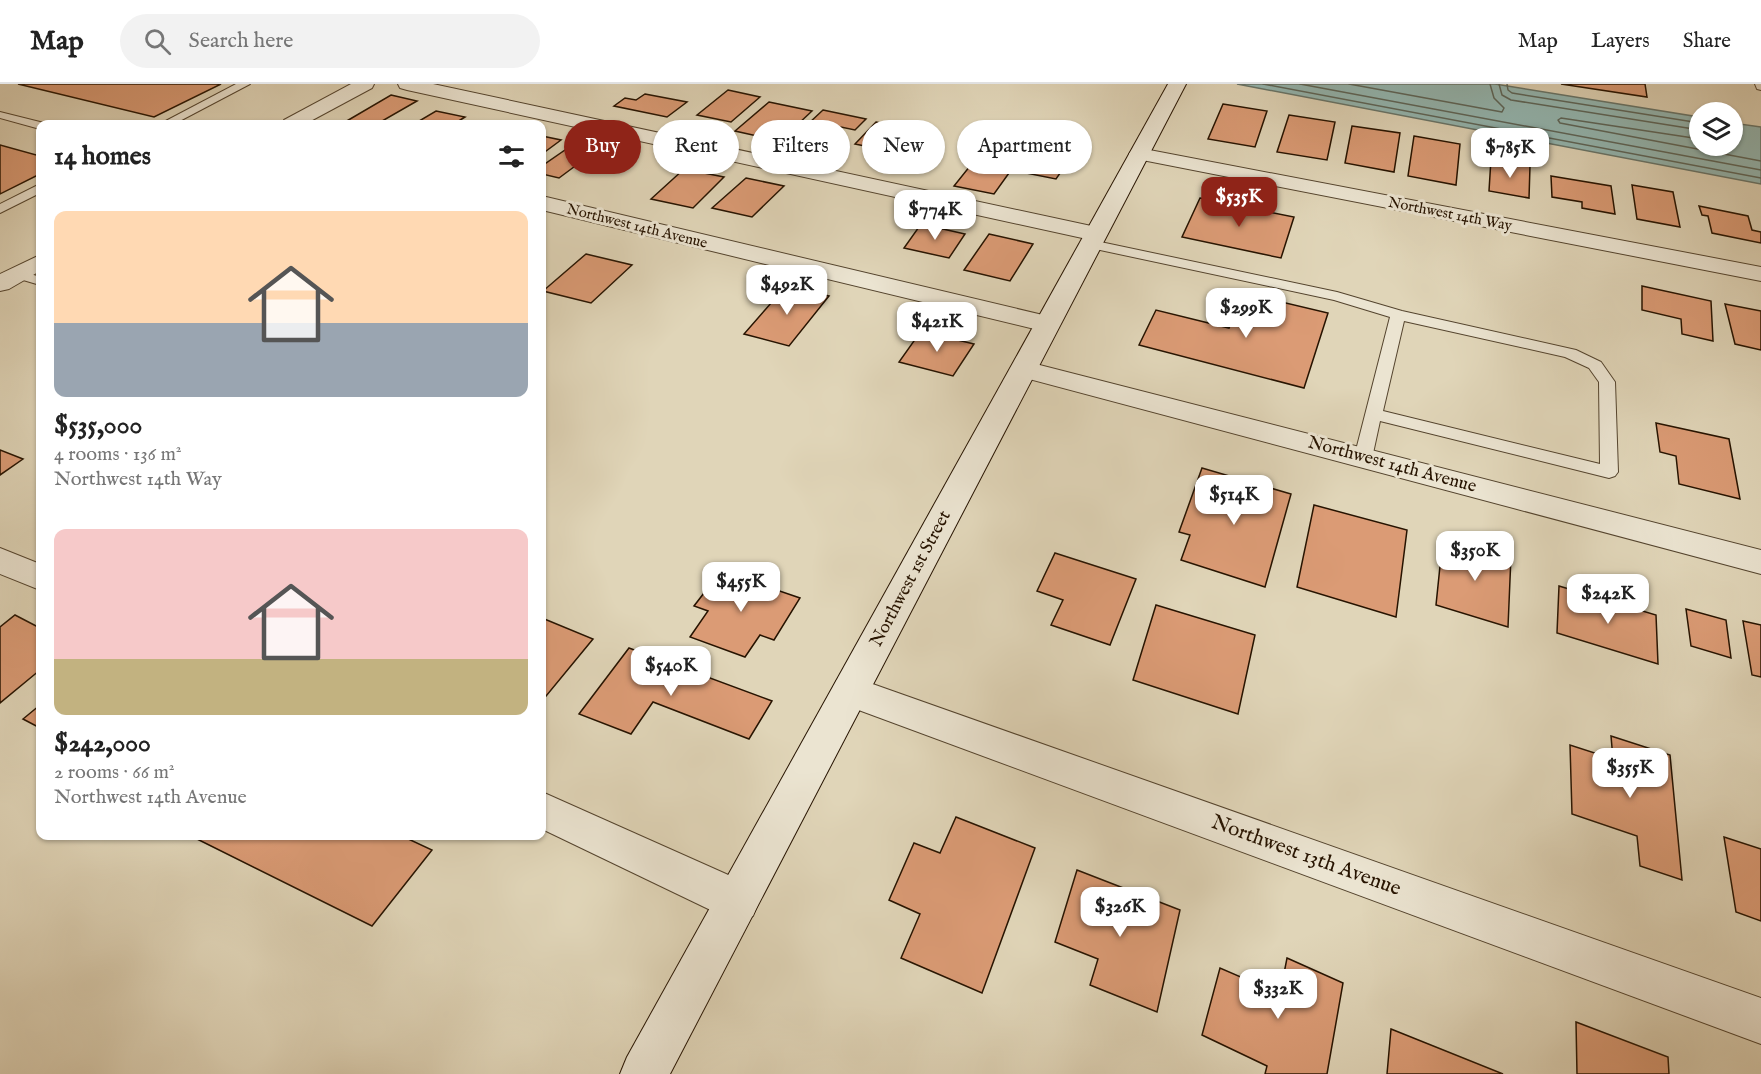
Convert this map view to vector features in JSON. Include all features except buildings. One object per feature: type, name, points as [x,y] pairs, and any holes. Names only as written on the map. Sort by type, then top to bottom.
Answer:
[{"type":"street","points":[[298,120],[365,84]]},
{"type":"street","points":[[407,84],[1094,239]]},
{"type":"street","name":"Northwest 1st Street","points":[[644,1074],[1177,84]]},
{"type":"street","name":"Northwest 14th Way","points":[[1139,154],[1761,274]]},
{"type":"street","name":"Northwest 14th Avenue","points":[[546,204],[1047,324]]},
{"type":"street","points":[[19,280],[36,265]]},
{"type":"street","name":"Northwest 14th Avenue","points":[[1023,369],[1761,562]]},
{"type":"street","points":[[0,560],[36,576]]},
{"type":"street","name":"Northwest 13th Avenue","points":[[850,691],[1761,1021]]},
{"type":"street","points":[[546,812],[738,901]]},
{"type":"lane","points":[[174,120],[245,84]]},
{"type":"lane","points":[[0,115],[36,124]]},
{"type":"lane","points":[[0,209],[36,190]]},
{"type":"lane","points":[[1094,239],[1337,296],[1398,315],[1570,353],[1595,365],[1607,382],[1609,472],[1374,414]]},
{"type":"lane","points":[[1363,458],[1398,315]]},
{"type":"water","points":[[1237,84],[1495,84],[1689,115],[1689,156],[1743,156],[1743,124],[1761,127],[1761,184]]}]
